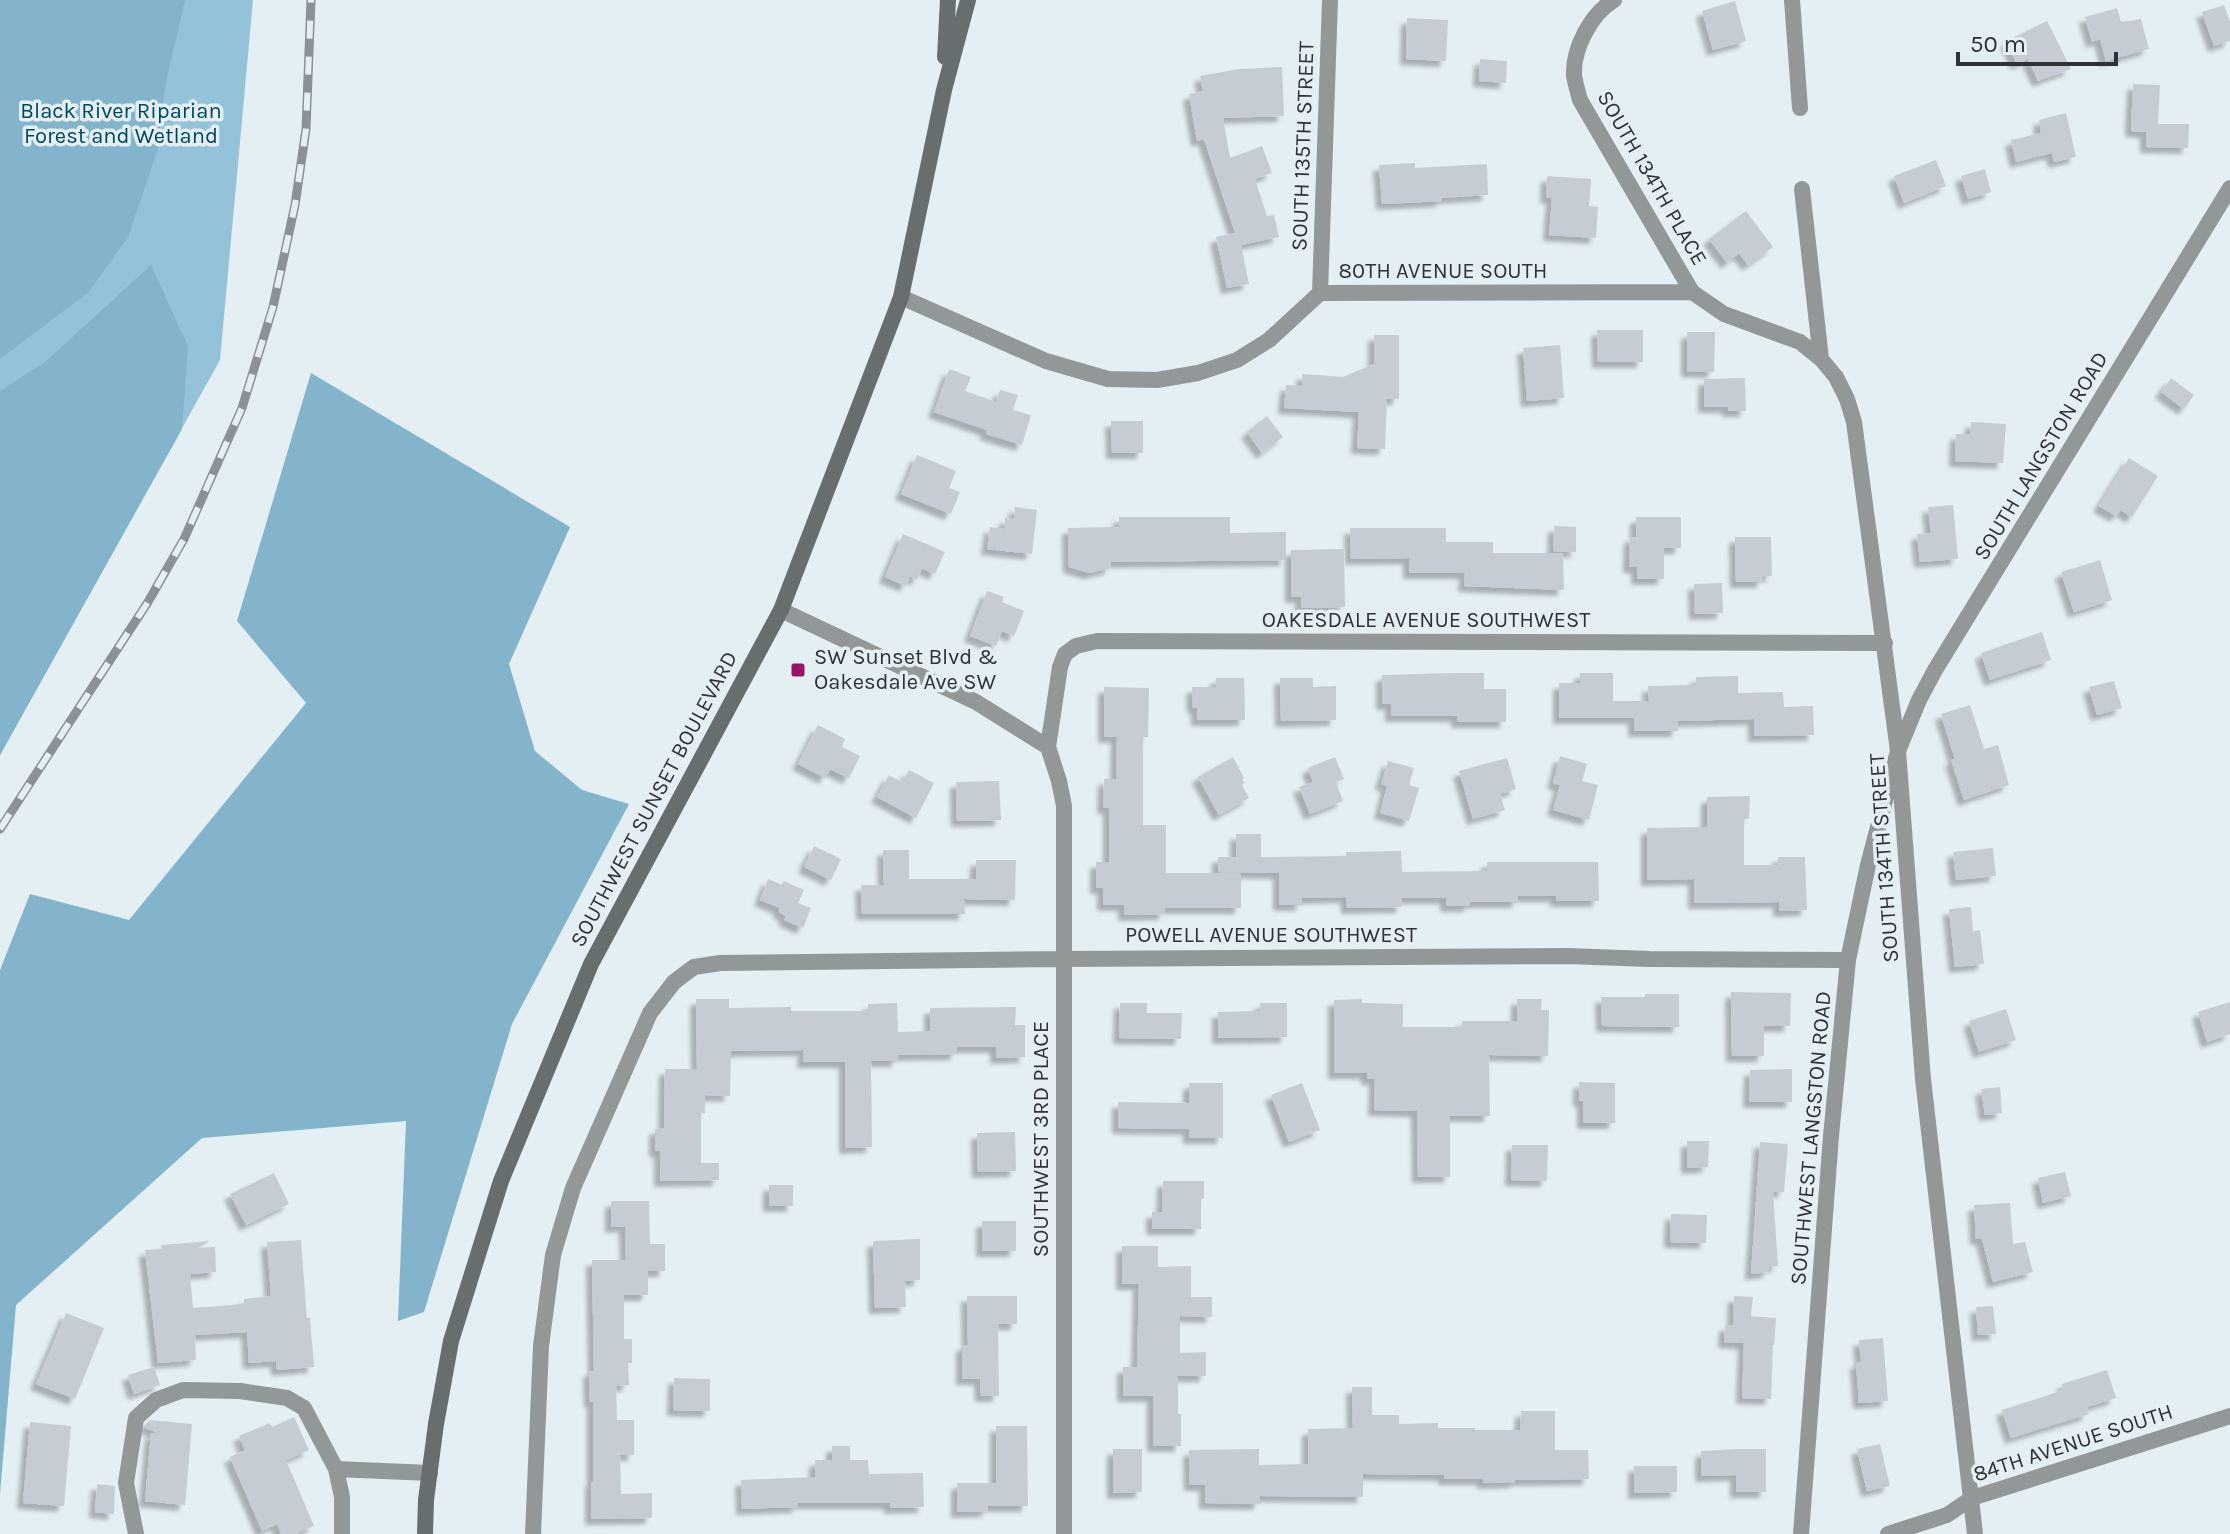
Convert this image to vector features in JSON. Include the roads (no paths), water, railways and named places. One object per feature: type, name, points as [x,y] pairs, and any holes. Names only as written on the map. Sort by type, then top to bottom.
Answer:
[{"type":"main road","name":"SOUTHWEST SUNSET BOULEVARD","points":[[944,90],[948,0]]},
{"type":"main road","name":"SOUTHWEST SUNSET BOULEVARD","points":[[425,1534],[436,1424],[451,1341],[501,1181],[591,964],[781,610],[901,297],[944,90],[968,0]]},
{"type":"street","name":"SOUTH 135TH STREET","points":[[1320,293],[1330,0]]},
{"type":"street","name":"SOUTH 134TH PLACE","points":[[1614,0],[1603,7],[1576,52],[1574,76],[1580,100],[1692,292],[1724,314],[1800,342],[1821,359]]},
{"type":"street","points":[[1792,0],[1800,108]]},
{"type":"street","name":"SOUTH LANGSTON ROAD","points":[[1898,751],[1935,670],[2230,188]]},
{"type":"street","name":"SOUTH 134TH STREET","points":[[1802,189],[1821,359],[1836,377],[1854,422],[1885,643],[1898,751],[1923,1079],[1975,1534]]},
{"type":"street","name":"80TH AVENUE SOUTH","points":[[901,297],[1046,361],[1108,379],[1157,380],[1198,373],[1237,360],[1269,340],[1320,293],[1692,292]]},
{"type":"street","points":[[781,610],[976,702],[1048,747]]},
{"type":"street","name":"OAKESDALE AVENUE SOUTHWEST","points":[[1048,747],[1060,667],[1065,654],[1076,646],[1097,641],[1885,643]]},
{"type":"street","name":"SOUTHWEST 3RD PLACE","points":[[1048,747],[1064,806],[1064,1534]]},
{"type":"street","name":"SOUTHWEST LANGSTON ROAD","points":[[1801,1534],[1831,1136],[1848,960],[1868,865],[1898,751]]},
{"type":"street","name":"POWELL AVENUE SOUTHWEST","points":[[533,1534],[541,1346],[553,1255],[573,1188],[650,1013],[674,982],[694,967],[720,963],[1063,959],[1567,956],[1848,960]]},
{"type":"street","points":[[136,1534],[126,1483],[136,1418],[156,1400],[183,1390],[240,1391],[287,1398],[304,1408],[336,1469],[342,1497],[342,1534]]},
{"type":"street","name":"84TH AVENUE SOUTH","points":[[1888,1534],[1947,1515],[1972,1498],[2230,1416]]},
{"type":"street","points":[[336,1469],[430,1473]]},
{"type":"railway","points":[[0,829],[148,602],[184,539],[242,408],[273,307],[295,205],[306,129],[311,0]]},
{"type":"place","name":"SW Sunset Blvd & Oakesdale Ave SW","points":[[798,670]]},
{"type":"park label","name":"Black River Riparian Forest and Wetland","points":[[121,124]]}]
